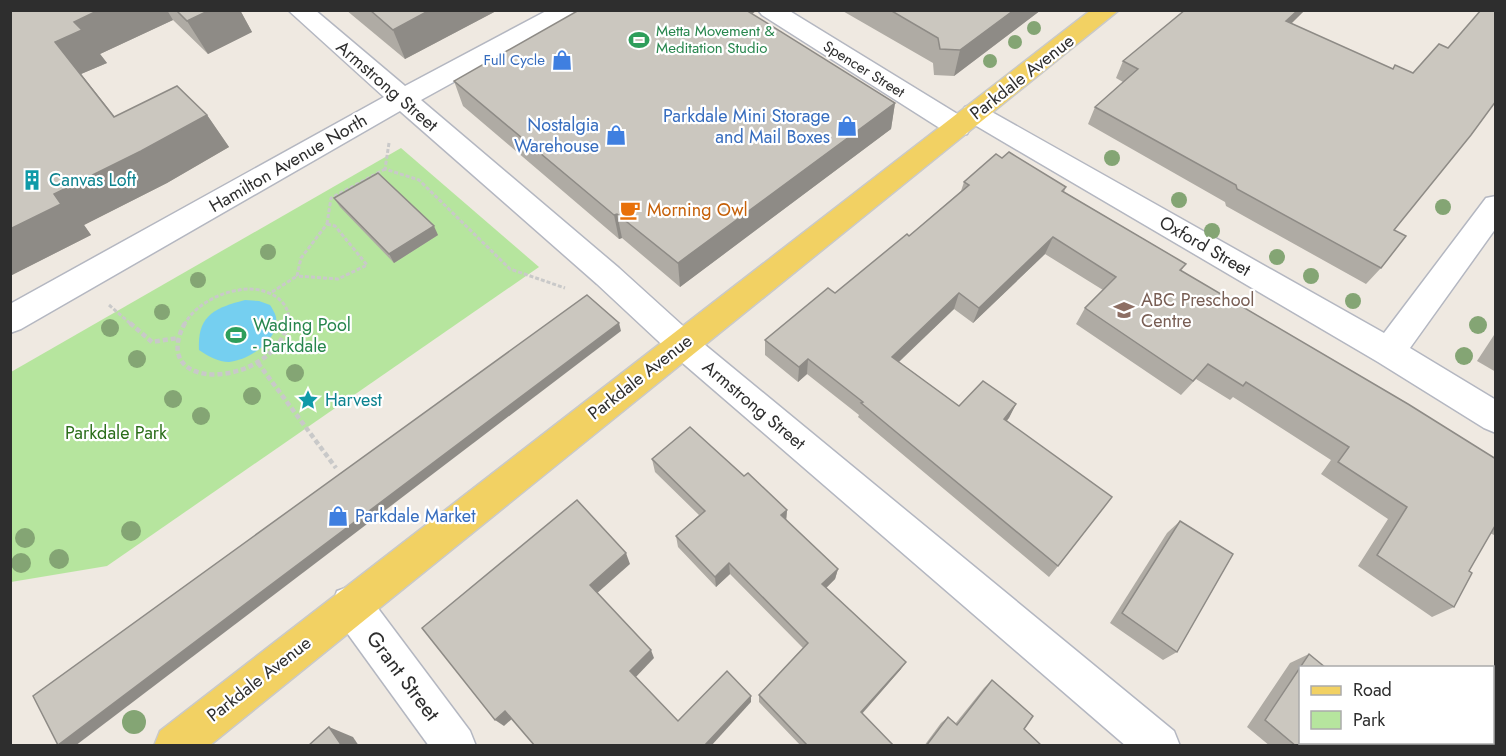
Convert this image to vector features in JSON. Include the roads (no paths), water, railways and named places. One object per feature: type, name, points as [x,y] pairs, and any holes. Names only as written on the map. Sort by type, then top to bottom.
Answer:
[{"type":"main road","name":"Parkdale Avenue","points":[[175,746],[1107,10]]},
{"type":"street","name":"Armstrong Street","points":[[300,10],[608,276],[682,344],[1159,746]]},
{"type":"street","name":"Hamilton Avenue North","points":[[10,320],[357,123],[567,10]]},
{"type":"street","name":"Spencer Street","points":[[770,10],[966,120]]},
{"type":"street","name":"Oxford Street","points":[[966,120],[1389,352],[1496,418]]},
{"type":"street","points":[[1389,352],[1496,206]]},
{"type":"street","name":"Grant Street","points":[[351,605],[455,746]]},
{"type":"water","name":"Wading Pool - Parkdale","points":[[245,300],[259,301],[270,305],[273,309],[276,325],[268,341],[254,353],[229,362],[217,360],[199,350],[201,329],[210,315],[225,306]]},
{"type":"place","name":"Metta Movement & Meditation Studio","points":[[639,40]]},
{"type":"place","name":"Full Cycle","points":[[562,60]]},
{"type":"place","name":"Parkdale Mini Storage and Mail Boxes","points":[[847,126]]},
{"type":"place","name":"Nostalgia Warehouse","points":[[616,135]]},
{"type":"place","name":"Canvas Loft","points":[[32,180]]},
{"type":"place","name":"Morning Owl","points":[[630,210]]},
{"type":"place","name":"ABC Preschool Centre","points":[[1124,310]]},
{"type":"place","name":"Wading Pool - Parkdale","points":[[236,335]]},
{"type":"place","name":"Harvest","points":[[308,400]]},
{"type":"place","name":"Parkdale Market","points":[[338,516]]},
{"type":"park label","name":"Parkdale Park","points":[[116,433]]}]
